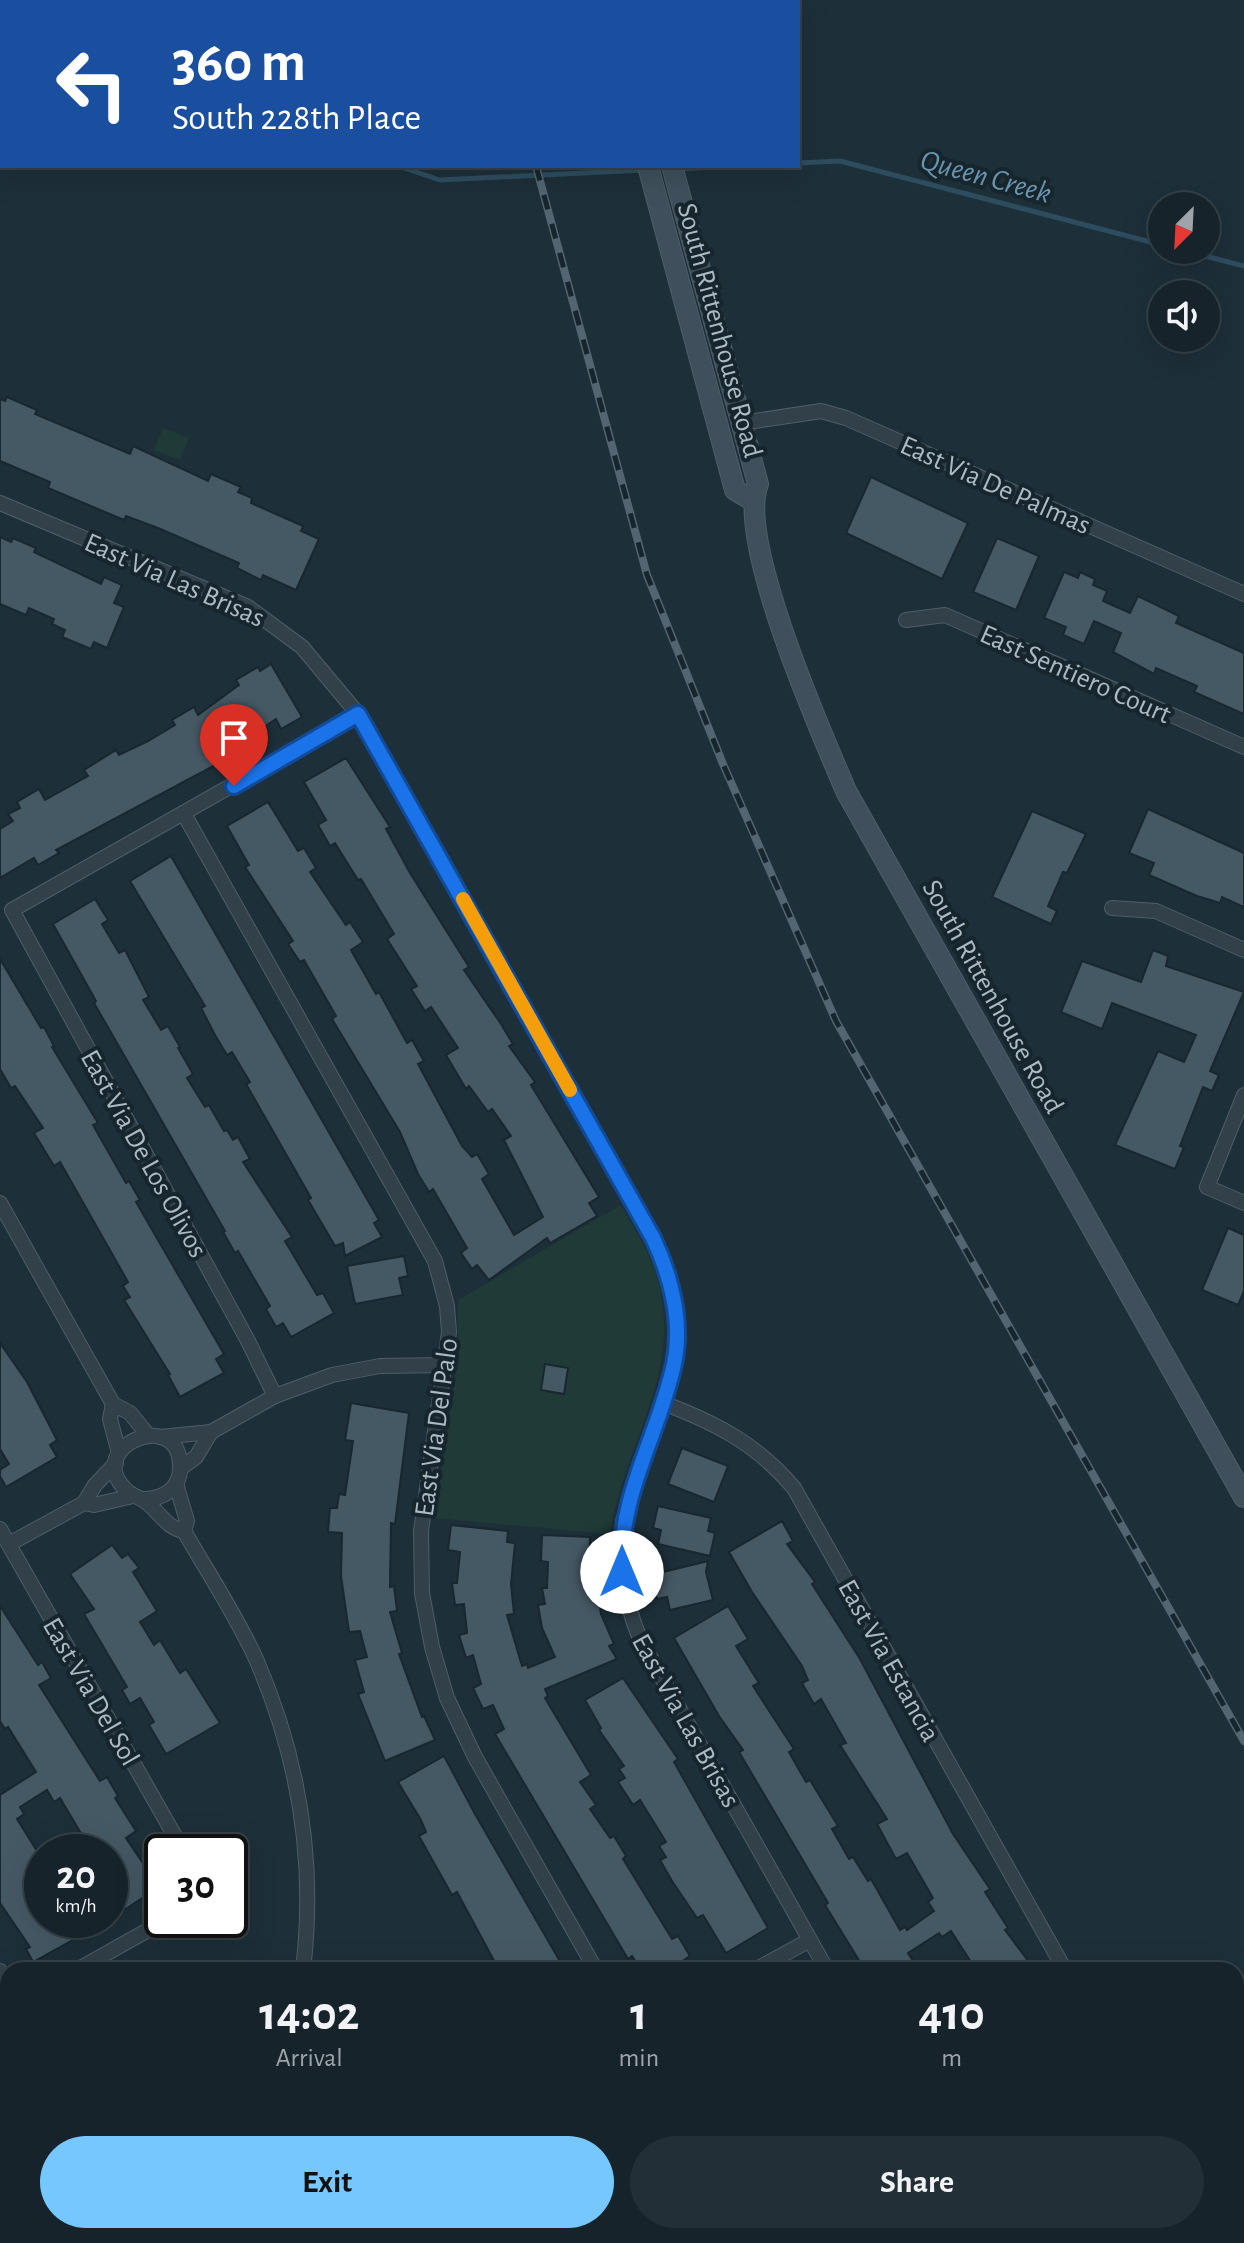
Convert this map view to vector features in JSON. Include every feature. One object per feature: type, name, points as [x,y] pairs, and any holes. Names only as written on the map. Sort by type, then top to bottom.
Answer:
[{"type":"main road","name":"South Rittenhouse Road","points":[[649,168],[735,490],[752,500]]},
{"type":"main road","name":"South Rittenhouse Road","points":[[673,168],[758,484],[752,500],[764,567],[805,694],[846,791],[1244,1497]]},
{"type":"street","name":"East Via De Palmas","points":[[742,423],[821,411],[846,418],[1244,594]]},
{"type":"street","name":"East Via Las Brisas","points":[[0,503],[248,607],[302,647],[339,687],[358,714],[664,1260],[671,1283],[677,1336],[675,1362],[623,1521],[622,1572],[628,1608],[641,1641],[822,1962]]},
{"type":"street","name":"East Sentiero Court","points":[[906,620],[945,615],[1244,747]]},
{"type":"street","points":[[184,814],[358,714]]},
{"type":"street","name":"East Via De Los Olivos","points":[[184,814],[12,910],[247,1339],[275,1396]]},
{"type":"street","name":"East Via Del Palo","points":[[184,814],[435,1261],[447,1306],[449,1332],[421,1531],[422,1593],[432,1647],[447,1698],[475,1757],[591,1962]]},
{"type":"street","points":[[1112,908],[1156,911],[1244,950]]},
{"type":"street","points":[[1244,1095],[1207,1187],[1244,1203]]},
{"type":"street","points":[[0,1203],[113,1404],[130,1413],[177,1453],[181,1468],[176,1484],[162,1496],[94,1505],[84,1503]]},
{"type":"street","points":[[9,1544],[84,1503],[131,1440],[211,1432],[275,1396],[311,1381],[356,1370],[407,1364],[446,1365]]},
{"type":"street","name":"East Via Estancia","points":[[663,1403],[711,1421],[737,1435],[760,1452],[794,1488],[1061,1962]]},
{"type":"street","points":[[113,1404],[110,1419],[118,1458],[119,1482],[174,1529],[184,1531]]},
{"type":"street","points":[[181,1468],[196,1457],[211,1432]]},
{"type":"street","points":[[176,1484],[187,1521],[184,1531],[255,1657],[298,1788],[307,1872],[304,1962]]},
{"type":"street","name":"East Via Del Sol","points":[[0,1529],[174,1834]]},
{"type":"street","points":[[91,1962],[144,1932]]},
{"type":"street","points":[[770,1962],[810,1940]]},
{"type":"green space","points":[[163,428],[189,438],[180,460],[154,450]]},
{"type":"green space","points":[[621,1205],[646,1249],[657,1277],[664,1311],[663,1344],[658,1376],[617,1501],[610,1534],[434,1518],[458,1357],[458,1300]]},
{"type":"building","points":[[7,397],[37,410],[35,414],[130,454],[133,446],[208,481],[211,474],[241,487],[238,492],[252,498],[251,503],[303,526],[301,531],[319,539],[296,590],[263,575],[261,580],[237,568],[239,563],[158,528],[126,516],[124,520],[48,488],[50,482],[0,461],[0,399],[5,401]]},
{"type":"building","points":[[871,477],[968,523],[942,579],[846,533]]},
{"type":"building","points":[[0,537],[11,542],[13,538],[36,548],[34,552],[101,584],[104,577],[122,585],[114,603],[124,607],[107,648],[94,642],[91,649],[62,637],[65,630],[52,624],[54,619],[29,608],[26,615],[0,604]]},
{"type":"building","points":[[997,538],[1039,556],[1016,610],[973,592]]},
{"type":"building","points":[[1064,572],[1078,578],[1080,572],[1095,579],[1093,585],[1107,591],[1103,601],[1130,613],[1138,596],[1179,616],[1176,623],[1244,653],[1244,714],[1194,692],[1197,686],[1156,668],[1154,674],[1113,652],[1121,633],[1094,621],[1084,644],[1063,635],[1066,627],[1044,618]]},
{"type":"building","points":[[271,664],[302,717],[281,729],[276,719],[245,740],[248,744],[232,756],[56,850],[59,853],[38,865],[34,858],[0,878],[0,829],[13,821],[8,814],[20,808],[17,802],[39,789],[45,800],[88,776],[84,770],[116,750],[119,755],[148,741],[175,725],[172,720],[194,707],[198,715],[239,685],[236,680],[258,667],[260,671]]},
{"type":"building","points":[[346,758],[390,827],[386,829],[410,873],[469,967],[464,970],[513,1044],[509,1046],[535,1082],[531,1085],[599,1197],[589,1203],[597,1216],[550,1243],[547,1238],[489,1280],[477,1265],[472,1269],[461,1253],[467,1248],[433,1189],[429,1192],[418,1174],[400,1132],[332,1019],[336,1016],[304,960],[300,962],[288,944],[293,941],[245,867],[249,865],[227,826],[268,802],[298,851],[304,848],[316,868],[310,872],[346,925],[350,922],[363,942],[351,950],[407,1043],[412,1040],[424,1061],[418,1064],[462,1146],[472,1157],[477,1154],[489,1174],[482,1179],[514,1235],[543,1217],[504,1140],[511,1136],[492,1109],[488,1112],[469,1086],[466,1089],[446,1055],[458,1048],[431,1007],[425,1011],[411,989],[417,986],[387,939],[394,934],[361,879],[358,880],[335,843],[330,846],[318,825],[326,820],[304,782]]},
{"type":"building","points":[[1148,809],[1244,853],[1244,907],[1222,897],[1220,903],[1197,896],[1149,875],[1154,863],[1129,853]]},
{"type":"building","points":[[1032,811],[1086,834],[1067,873],[1063,872],[1048,906],[1057,911],[1051,924],[992,897]]},
{"type":"building","points":[[171,856],[379,1220],[374,1223],[382,1237],[345,1256],[343,1243],[335,1246],[246,1084],[250,1082],[232,1052],[227,1055],[215,1035],[201,1008],[205,1006],[130,881]]},
{"type":"building","points":[[95,899],[108,920],[102,924],[119,953],[125,950],[149,997],[143,1000],[161,1030],[168,1026],[180,1047],[193,1074],[187,1078],[205,1107],[209,1105],[224,1131],[227,1130],[233,1140],[238,1137],[250,1159],[243,1162],[292,1237],[285,1241],[317,1295],[323,1293],[334,1313],[291,1337],[283,1323],[276,1327],[266,1309],[270,1306],[238,1251],[235,1253],[223,1232],[53,924]]},
{"type":"building","points":[[1153,950],[1168,956],[1166,966],[1244,992],[1210,1071],[1219,1075],[1212,1091],[1203,1087],[1180,1146],[1184,1147],[1175,1169],[1115,1145],[1158,1051],[1184,1062],[1196,1035],[1112,1003],[1102,1029],[1061,1012],[1082,961],[1141,982]]},
{"type":"building","points":[[0,959],[41,1028],[44,1027],[52,1047],[98,1123],[93,1125],[126,1183],[129,1181],[140,1200],[136,1202],[224,1354],[216,1359],[224,1373],[180,1397],[170,1374],[124,1300],[130,1297],[123,1286],[128,1282],[60,1162],[54,1166],[34,1133],[43,1128],[0,1069]]},
{"type":"building","points":[[1228,1228],[1244,1235],[1244,1291],[1238,1305],[1202,1290]]},
{"type":"building","points":[[404,1256],[408,1276],[399,1278],[403,1295],[355,1304],[347,1266]]},
{"type":"building","points":[[0,1343],[27,1382],[57,1440],[50,1445],[57,1457],[6,1487],[0,1476],[0,1470],[9,1464],[0,1449]]},
{"type":"building","points":[[545,1364],[568,1368],[564,1394],[541,1390]]},
{"type":"building","points":[[351,1403],[409,1413],[395,1524],[391,1523],[390,1587],[394,1586],[397,1611],[390,1612],[402,1653],[399,1654],[422,1717],[435,1740],[385,1761],[358,1694],[364,1692],[355,1660],[367,1657],[360,1631],[349,1632],[341,1576],[342,1533],[328,1532],[330,1508],[337,1508],[339,1494],[345,1495],[353,1441],[345,1440]]},
{"type":"building","points":[[682,1448],[728,1466],[714,1502],[668,1484]]},
{"type":"building","points":[[658,1506],[711,1518],[708,1531],[715,1533],[710,1556],[658,1544],[661,1530],[653,1528]]},
{"type":"building","points":[[782,1521],[793,1541],[787,1544],[815,1582],[812,1584],[860,1659],[953,1834],[990,1889],[985,1892],[1008,1928],[1005,1930],[1029,1962],[971,1962],[951,1931],[942,1937],[939,1933],[908,1953],[914,1962],[860,1962],[739,1752],[743,1750],[719,1716],[674,1638],[728,1606],[748,1639],[736,1646],[759,1683],[753,1686],[794,1749],[789,1752],[806,1782],[810,1780],[838,1826],[832,1829],[849,1859],[853,1857],[868,1881],[871,1879],[900,1930],[905,1927],[907,1930],[934,1911],[928,1902],[933,1898],[907,1853],[896,1859],[877,1824],[887,1819],[840,1745],[846,1743],[821,1699],[814,1704],[802,1683],[808,1680],[802,1666],[729,1552]]},
{"type":"building","points":[[451,1525],[508,1531],[507,1542],[515,1543],[511,1584],[514,1614],[507,1615],[522,1666],[527,1664],[528,1668],[555,1657],[542,1628],[538,1605],[545,1604],[542,1588],[547,1588],[548,1562],[541,1561],[542,1535],[590,1537],[589,1581],[596,1580],[601,1614],[614,1644],[609,1646],[617,1659],[545,1689],[548,1696],[545,1698],[591,1775],[580,1782],[596,1805],[590,1809],[610,1838],[614,1836],[626,1856],[623,1859],[672,1939],[678,1936],[690,1956],[685,1962],[636,1962],[632,1956],[628,1959],[495,1734],[504,1729],[493,1705],[483,1709],[473,1688],[481,1684],[473,1655],[466,1658],[459,1635],[467,1633],[464,1604],[455,1605],[452,1583],[457,1583],[460,1552],[448,1550]]},
{"type":"building","points":[[112,1545],[122,1558],[128,1554],[139,1568],[133,1572],[157,1611],[140,1622],[154,1645],[160,1640],[180,1673],[186,1669],[220,1723],[166,1754],[149,1725],[154,1722],[140,1698],[130,1704],[122,1690],[127,1687],[84,1614],[94,1609],[70,1574]]},
{"type":"building","points":[[708,1561],[706,1572],[713,1600],[670,1610],[667,1597],[657,1599],[651,1575]]},
{"type":"building","points":[[0,1606],[38,1665],[42,1662],[51,1678],[39,1685],[100,1781],[107,1777],[118,1796],[115,1798],[136,1831],[128,1837],[128,1834],[81,1834],[60,1798],[54,1802],[47,1790],[20,1807],[24,1814],[17,1819],[26,1834],[24,1938],[76,1938],[33,1962],[26,1949],[30,1947],[0,1903],[0,1795],[36,1772],[8,1727],[5,1729],[0,1721]]},
{"type":"building","points":[[623,1678],[678,1759],[674,1762],[768,1928],[726,1953],[703,1915],[697,1918],[660,1860],[666,1857],[659,1846],[666,1842],[640,1800],[633,1805],[618,1782],[625,1778],[619,1769],[624,1766],[599,1730],[601,1728],[585,1700]]},
{"type":"building","points":[[444,1756],[560,1962],[495,1962],[457,1892],[452,1895],[419,1836],[426,1832],[398,1782]]},
{"type":"building","points":[[128,1841],[144,1865],[144,1897],[128,1907]]},
{"type":"waterway","name":"Queen Creek","points":[[800,163],[840,161],[1148,241]]},
{"type":"waterway","name":"Queen Creek","points":[[404,168],[440,180],[643,170]]},
{"type":"waterway","name":"Queen Creek","points":[[677,169],[695,168]]},
{"type":"waterway","name":"Queen Creek","points":[[1220,260],[1244,266]]},
{"type":"railway","points":[[537,168],[647,575],[723,764],[836,1021],[1244,1741]]},
{"type":"slow traffic","points":[[463,899],[570,1090]]},
{"type":"route","points":[[234,786],[358,714],[664,1260],[675,1308],[675,1362],[623,1521],[622,1572]]}]
